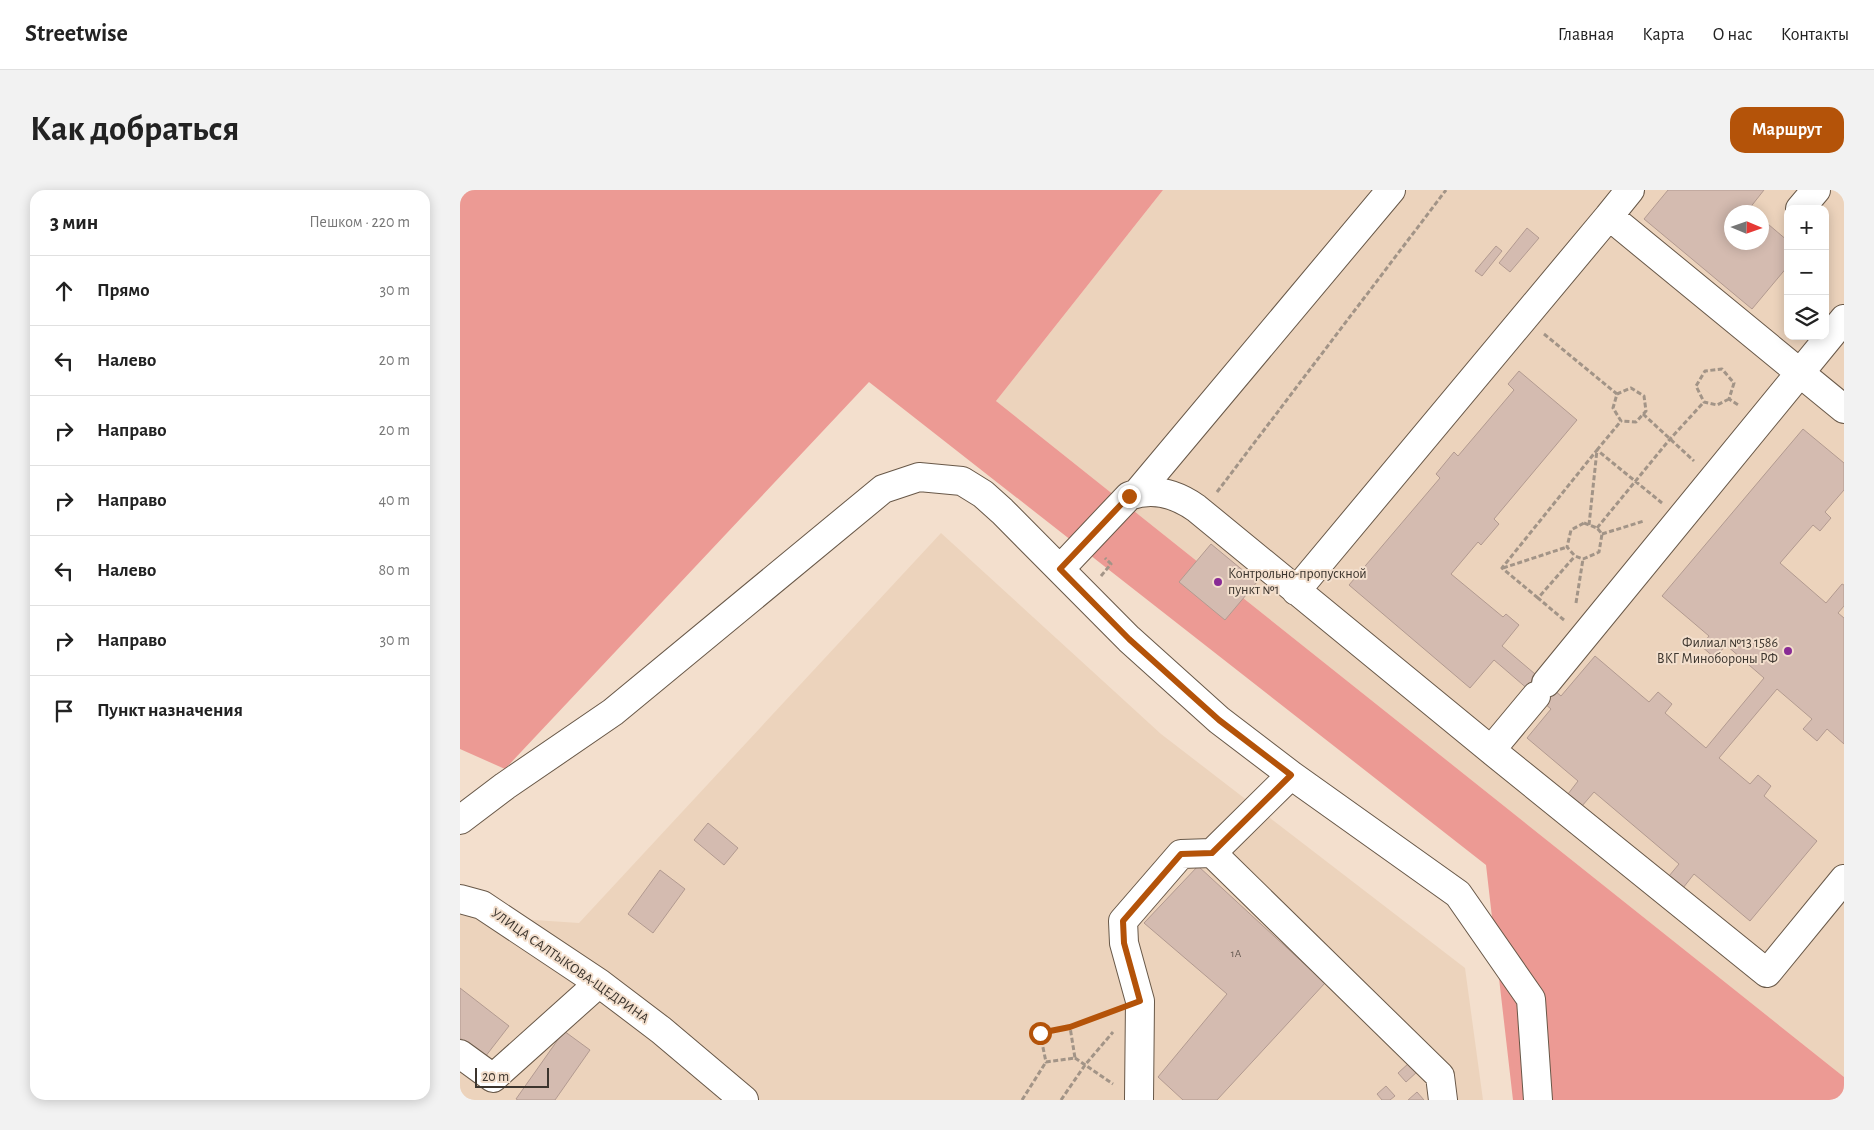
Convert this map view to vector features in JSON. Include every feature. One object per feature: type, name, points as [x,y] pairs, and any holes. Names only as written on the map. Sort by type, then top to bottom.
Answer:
[{"type":"street","points":[[1138,492],[1391,190]]},
{"type":"street","points":[[1296,591],[1630,190]]},
{"type":"street","points":[[1803,205],[1816,190]]},
{"type":"street","points":[[1609,216],[1844,410]]},
{"type":"street","points":[[1491,750],[1844,319]]},
{"type":"street","points":[[460,820],[505,786],[613,712],[883,490],[919,477],[962,481],[989,500],[1129,639],[1219,720],[1291,775],[1458,894],[1531,999],[1538,1100]]},
{"type":"street","points":[[1060,569],[1129,496],[1138,492],[1160,492],[1185,500],[1767,974],[1844,879]]},
{"type":"street","points":[[1139,1100],[1140,1001],[1124,943],[1123,921],[1181,854],[1212,853],[1291,775]]},
{"type":"street","points":[[1212,853],[1440,1076],[1444,1100]]},
{"type":"street","name":"УЛИЦА САЛТЫКОВА-ЩЕДРИНА","points":[[460,899],[482,905],[599,983],[661,1030],[744,1100]]},
{"type":"street","points":[[460,1054],[493,1078],[599,983]]},
{"type":"path","points":[[1201,512],[1446,190]]},
{"type":"path","points":[[1542,332],[1617,394]]},
{"type":"path","points":[[1722,369],[1734,382],[1729,399],[1717,405],[1704,402],[1696,386],[1705,371],[1722,369]]},
{"type":"path","points":[[1617,394],[1631,388],[1644,396],[1646,411],[1636,422],[1621,421]]},
{"type":"path","points":[[1617,394],[1613,408],[1621,421]]},
{"type":"path","points":[[1729,399],[1742,408]]},
{"type":"path","points":[[1598,528],[1670,439],[1704,402]]},
{"type":"path","points":[[1643,414],[1695,462]]},
{"type":"path","points":[[1502,568],[1621,421]]},
{"type":"path","points":[[1597,450],[1667,507]]},
{"type":"path","points":[[1589,525],[1597,450]]},
{"type":"path","points":[[1602,534],[1652,518]]},
{"type":"path","points":[[1584,523],[1598,528],[1602,534],[1599,552],[1583,559],[1575,556],[1567,547],[1571,530],[1584,523]]},
{"type":"path","points":[[1502,568],[1567,547]]},
{"type":"path","points":[[1099,553],[1111,564],[1099,579]]},
{"type":"path","points":[[1538,598],[1575,556]]},
{"type":"path","points":[[1575,612],[1583,559]]},
{"type":"path","points":[[1502,568],[1569,625]]},
{"type":"path","points":[[1020,1100],[1046,1062],[1040,1033],[1070,1027],[1140,1001]]},
{"type":"path","points":[[1061,1100],[1085,1065],[1140,1001]]},
{"type":"path","points":[[1070,1027],[1075,1058]]},
{"type":"path","points":[[1046,1062],[1075,1058],[1114,1085]]},
{"type":"shaded area","points":[[460,190],[1163,190],[996,401],[1844,1077],[1844,1100],[1513,1100],[1486,865],[869,382],[505,769],[460,749]]},
{"type":"shaded area","points":[[1163,190],[1844,190],[1844,1077],[996,401]]},
{"type":"shaded area","points":[[941,533],[1161,734],[1465,968],[1483,1100],[460,1100],[460,915],[579,923]]},
{"type":"building","points":[[1668,190],[1764,190],[1752,205],[1724,205],[1724,250],[1769,250],[1769,225],[1784,238],[1784,271],[1752,309],[1644,219]]},
{"type":"building","points":[[1527,228],[1539,238],[1510,272],[1499,263]]},
{"type":"building","points":[[1496,246],[1502,251],[1482,276],[1475,271]]},
{"type":"building","name":"Филиал №13 1586 ВКГ Минобороны РФ","points":[[1519,371],[1577,420],[1494,519],[1499,524],[1481,545],[1478,542],[1451,574],[1503,617],[1506,614],[1519,625],[1502,646],[1561,696],[1595,656],[1649,702],[1658,692],[1672,704],[1665,713],[1706,748],[1764,678],[1726,645],[1715,658],[1701,646],[1709,636],[1662,596],[1803,429],[1844,463],[1844,490],[1825,512],[1831,518],[1820,531],[1813,525],[1780,563],[1826,603],[1842,584],[1844,585],[1844,606],[1838,613],[1844,618],[1844,744],[1827,729],[1817,741],[1803,729],[1812,719],[1777,689],[1719,758],[1750,784],[1758,775],[1771,786],[1764,796],[1817,841],[1750,921],[1694,874],[1683,888],[1669,876],[1679,864],[1594,792],[1582,806],[1568,794],[1578,781],[1527,738],[1551,709],[1494,660],[1470,688],[1349,585],[1440,478],[1436,474],[1454,452],[1458,456],[1514,390],[1508,384]]},
{"type":"building","name":"Контрольно-пропускной пункт №1","points":[[1211,544],[1257,582],[1225,620],[1179,582]]},
{"type":"building","points":[[708,823],[738,848],[724,865],[694,840]]},
{"type":"building","points":[[1198,866],[1325,983],[1217,1100],[1183,1100],[1158,1077],[1227,994],[1144,923]]},
{"type":"building","points":[[660,870],[685,889],[653,933],[628,914]]},
{"type":"building","points":[[460,988],[509,1026],[485,1057],[460,1038]]},
{"type":"building","points":[[564,1031],[590,1050],[555,1100],[516,1099]]},
{"type":"building","points":[[1409,1063],[1418,1071],[1406,1082],[1398,1073]]},
{"type":"building","points":[[1386,1086],[1395,1096],[1390,1100],[1382,1100],[1377,1094]]},
{"type":"building","points":[[1417,1092],[1424,1100],[1408,1100]]},
{"type":"place","name":"Контрольно-пропускной пункт №1","points":[[1218,582]]},
{"type":"place","name":"Филиал №13 1586 ВКГ Минобороны РФ","points":[[1788,651]]},
{"type":"route","points":[[1040,1033],[1070,1027],[1140,1001],[1124,943],[1123,921],[1181,854],[1212,853],[1291,775],[1219,720],[1129,639],[1060,569],[1129,496]]}]
